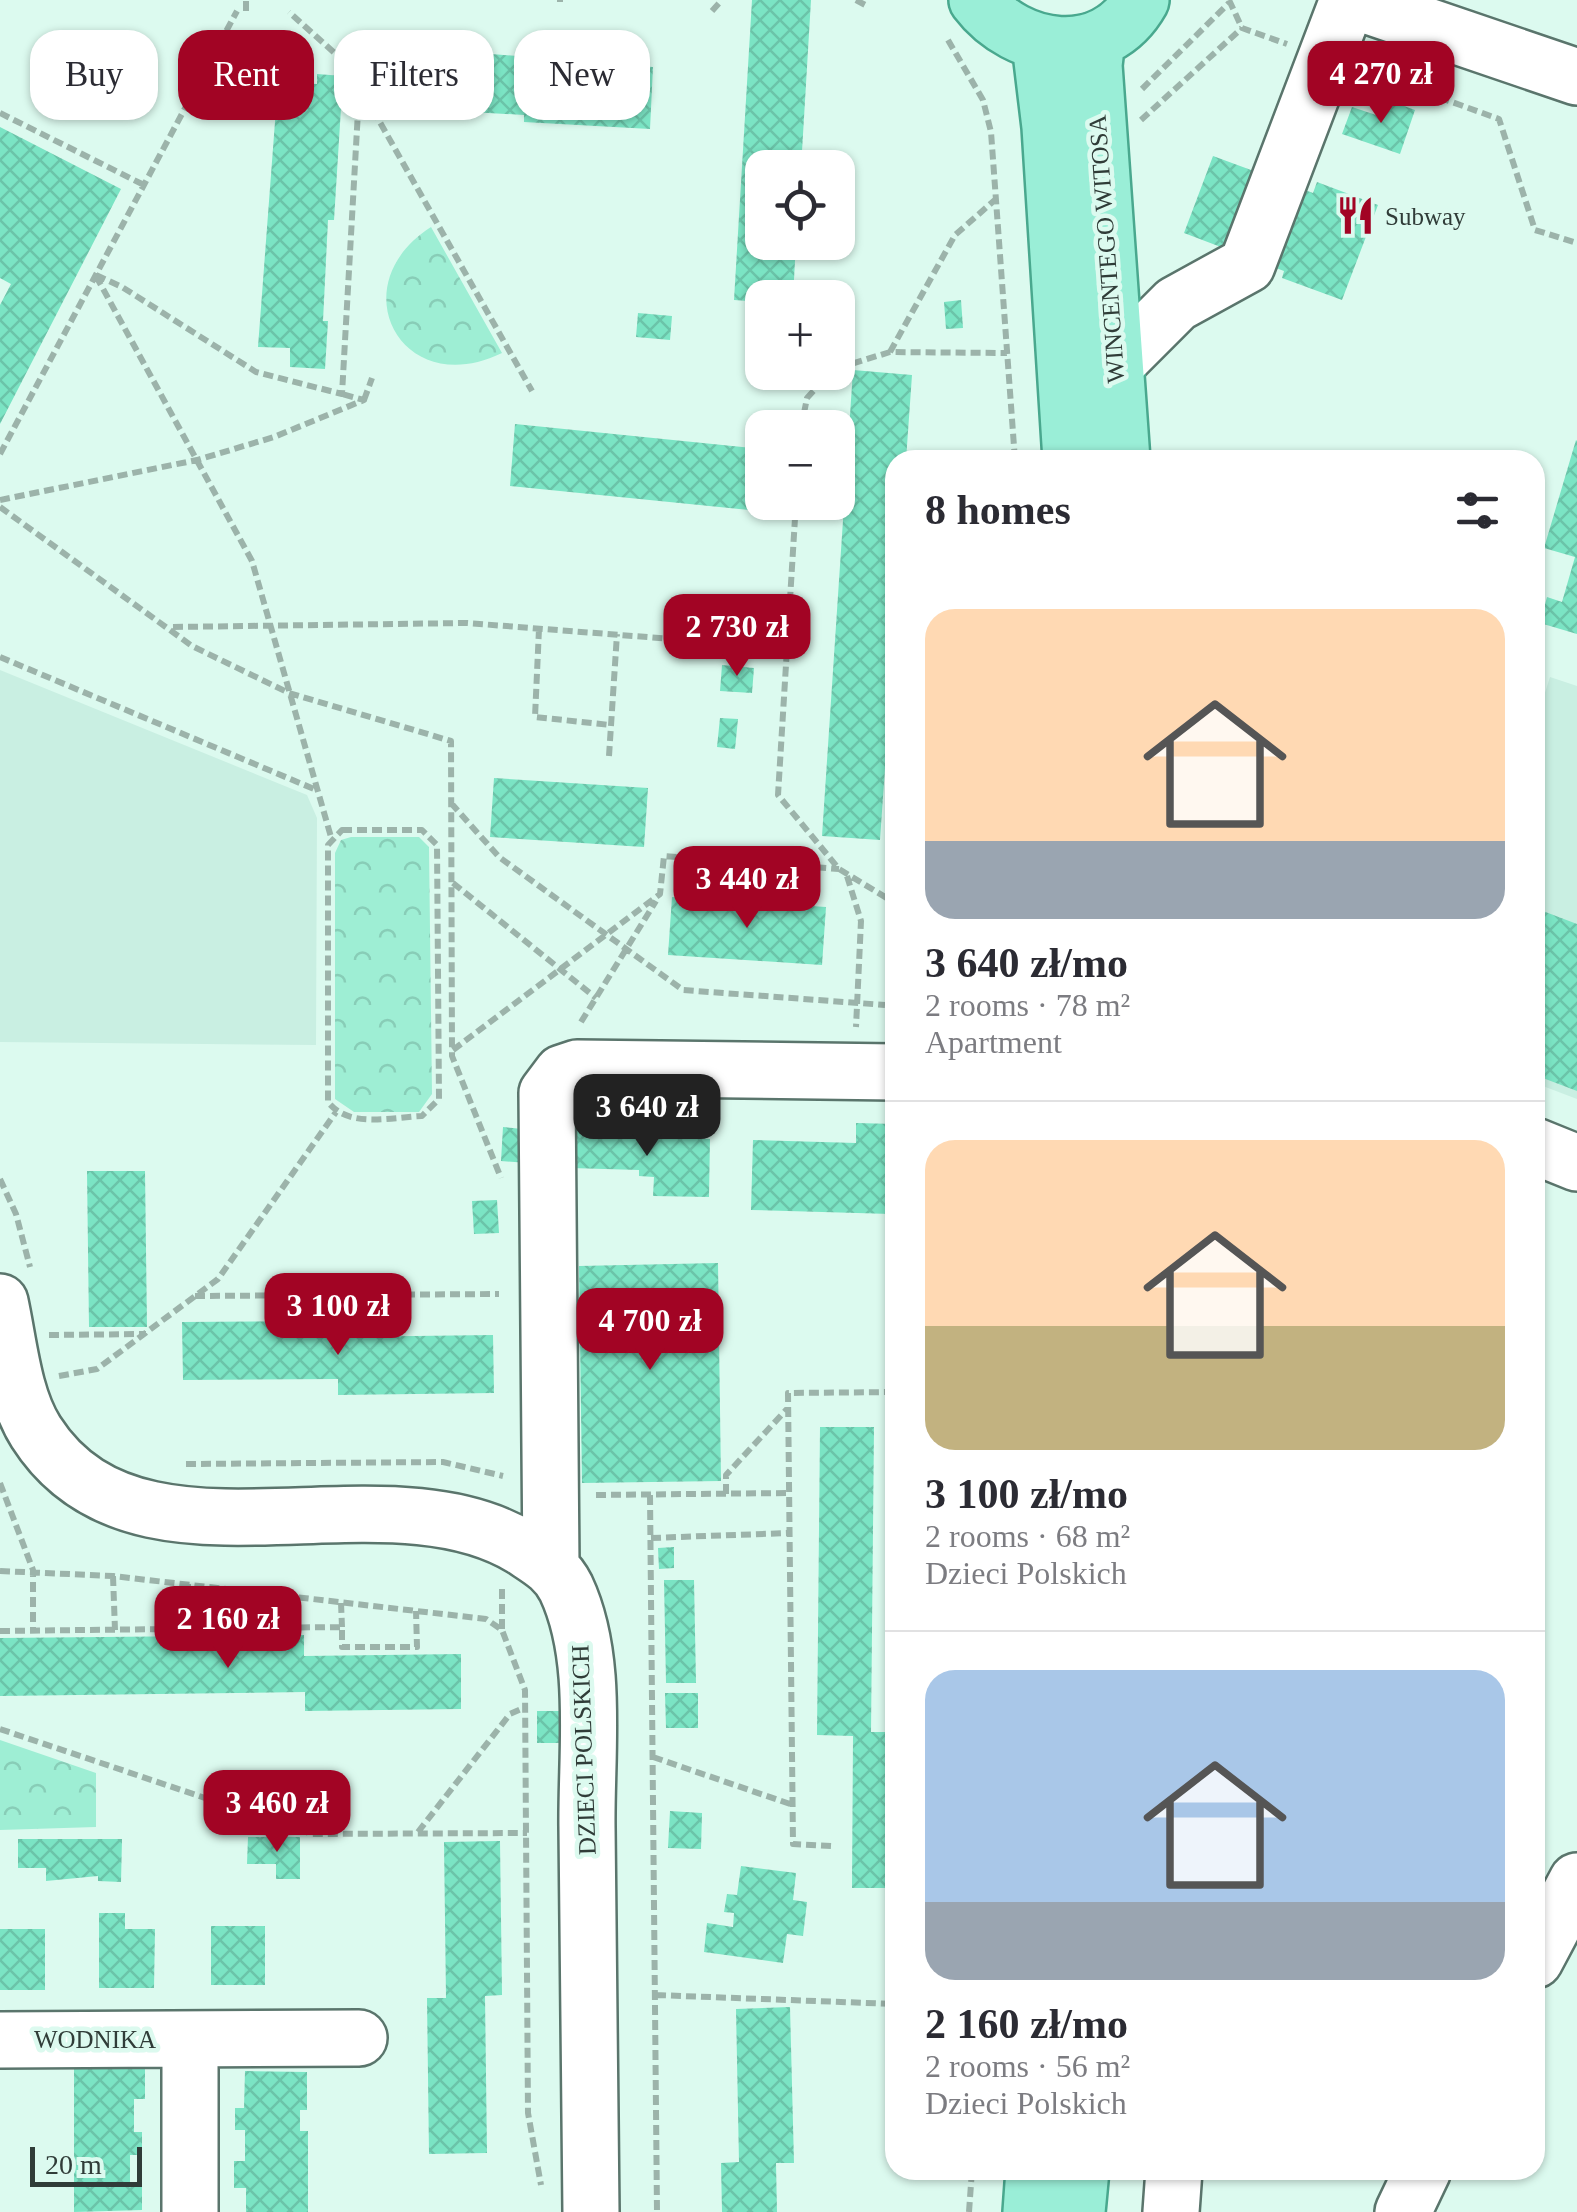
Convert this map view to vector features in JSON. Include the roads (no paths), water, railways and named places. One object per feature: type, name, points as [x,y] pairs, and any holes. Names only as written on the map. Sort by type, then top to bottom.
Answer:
[{"type":"main road","points":[[962,19],[994,21],[1040,44],[1069,46],[1097,39],[1119,26],[1141,0]]},
{"type":"main road","name":"WINCENTEGO WITOSA","points":[[1097,39],[1094,65],[1106,278],[1121,450]]},
{"type":"main road","name":"WINCENTEGO WITOSA","points":[[1040,44],[1050,128],[1071,450]]},
{"type":"main road","points":[[1031,2212],[1033,2180]]},
{"type":"main road","points":[[1077,2212],[1080,2180]]},
{"type":"street","points":[[1114,366],[1176,304],[1247,265],[1349,0],[1577,77]]},
{"type":"street","points":[[1106,278],[1176,304]]},
{"type":"street","points":[[551,1566],[527,1486],[547,1093],[562,1073],[577,1068],[874,1072]]},
{"type":"street","points":[[1545,1150],[1577,1162]]},
{"type":"street","points":[[26,1301],[23,1402],[34,1430],[69,1470],[116,1500],[172,1515],[443,1519],[491,1532],[551,1566]]},
{"type":"street","name":"DZIECI POLSKICH","points":[[551,1566],[574,1608],[586,1694],[567,2203]]},
{"type":"street","points":[[1545,1941],[1577,1881]]},
{"type":"street","name":"WODNIKA","points":[[0,2040],[359,2038]]},
{"type":"street","name":"WODNIKA","points":[[190,2039],[190,2212]]},
{"type":"street","points":[[1172,2212],[1174,2180]]},
{"type":"street","points":[[1402,2212],[1418,2180]]},
{"type":"place","name":"Subway","points":[[1355,216]]}]
